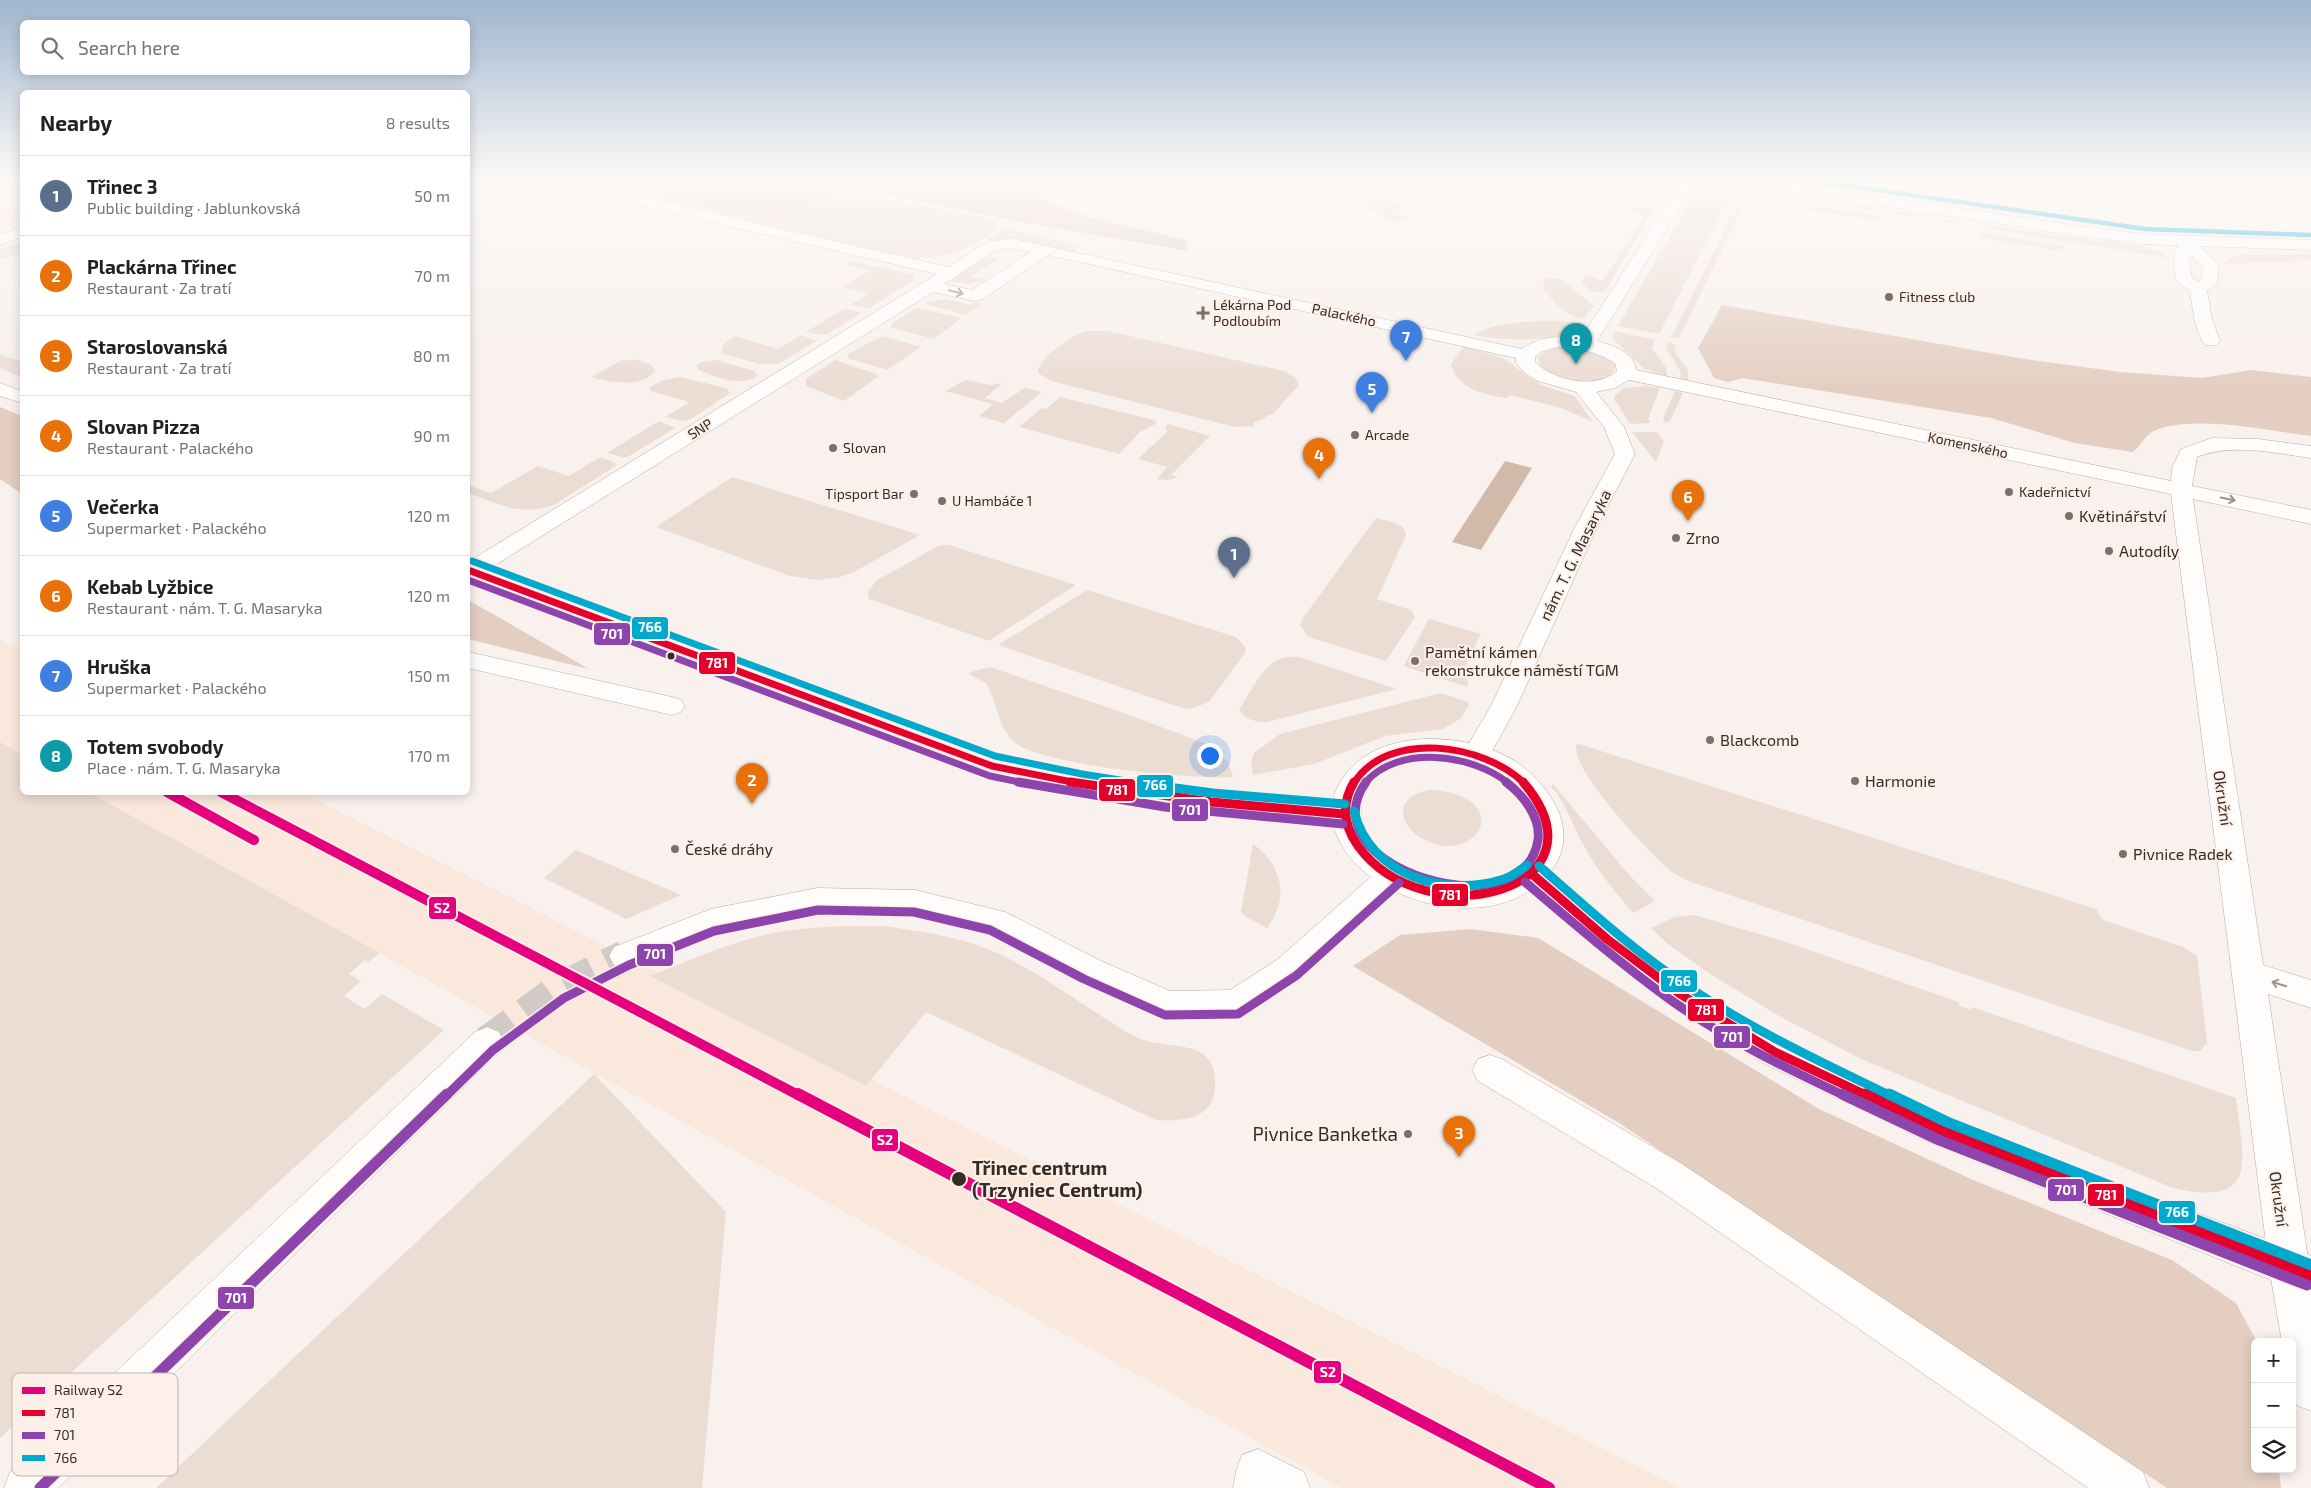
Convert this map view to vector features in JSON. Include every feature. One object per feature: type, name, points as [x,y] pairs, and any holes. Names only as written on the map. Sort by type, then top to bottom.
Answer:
[{"type":"street","points":[[852,249],[951,272]]},
{"type":"street","name":"Palackého","points":[[951,272],[987,249]]},
{"type":"street","points":[[1586,344],[1646,249]]},
{"type":"street","points":[[2185,249],[2180,262],[2184,280],[2198,289],[2203,318],[2211,341]]},
{"type":"street","points":[[2195,249],[2211,267],[2209,284],[2198,289]]},
{"type":"street","points":[[930,286],[975,296],[1045,250]]},
{"type":"street","name":"Palackého","points":[[1045,250],[1526,355]]},
{"type":"street","name":"SNP","points":[[470,570],[951,272]]},
{"type":"street","points":[[1555,342],[1586,344],[1612,353],[1622,360],[1626,367],[1626,374],[1621,380],[1610,384],[1582,387],[1558,383],[1538,375],[1530,369],[1526,362],[1526,355],[1532,349],[1555,342]]},
{"type":"street","name":"Komenského","points":[[1626,374],[2311,517]]},
{"type":"street","name":"nám. T. G. Masaryka","points":[[1476,755],[1504,706],[1586,527],[1625,454],[1623,444],[1614,429],[1582,387]]},
{"type":"street","points":[[0,389],[20,396]]},
{"type":"street","name":"Okružní","points":[[2311,452],[2258,445],[2212,444],[2188,453],[2183,468],[2180,489],[2248,974],[2300,1272],[2311,1390]]},
{"type":"street","points":[[470,572],[992,766],[1044,780],[1188,802],[1344,814]]},
{"type":"street","points":[[470,660],[672,706]]},
{"type":"street","points":[[1444,748],[1476,755],[1505,768],[1528,786],[1544,807],[1550,831],[1546,854],[1532,874],[1510,887],[1483,894],[1452,895],[1420,889],[1392,876],[1368,858],[1351,837],[1344,814],[1348,791],[1361,771],[1384,757],[1412,749],[1444,748]]},
{"type":"street","points":[[1532,874],[1607,939],[1680,994],[1775,1052],[1943,1131],[2300,1272]]},
{"type":"street","points":[[625,956],[711,921],[817,900],[915,902],[994,921],[1089,970],[1168,1005],[1236,1004],[1290,968],[1392,876]]},
{"type":"street","points":[[2248,974],[2311,994]]},
{"type":"street","points":[[145,1373],[488,1042]]},
{"type":"street","points":[[1490,1070],[1669,1176],[2127,1488]]},
{"type":"street","points":[[26,1488],[38,1476]]},
{"type":"shaded area","points":[[0,249],[20,249],[20,254],[6,258],[0,257]]},
{"type":"shaded area","points":[[875,249],[964,249],[941,256],[920,257],[917,259]]},
{"type":"shaded area","points":[[1057,249],[1077,249],[1074,254]]},
{"type":"shaded area","points":[[1623,249],[1630,249],[1605,291],[1598,293],[1592,291],[1582,282],[1585,276],[1590,275],[1602,281]]},
{"type":"shaded area","points":[[1663,249],[1703,249],[1659,334],[1618,326]]},
{"type":"shaded area","points":[[1715,249],[1722,249],[1679,338],[1671,337]]},
{"type":"shaded area","points":[[2048,249],[2064,249],[2057,251]]},
{"type":"shaded area","points":[[2116,249],[2152,249],[2169,258]]},
{"type":"shaded area","points":[[2311,254],[2311,260],[2224,264],[2229,258],[2237,255]]},
{"type":"shaded area","points":[[986,257],[997,260],[971,276],[986,280],[968,284],[951,281],[951,280]]},
{"type":"shaded area","points":[[852,261],[910,274],[914,277],[913,280],[871,307],[865,308],[850,305],[868,294],[841,287],[869,271],[845,265]]},
{"type":"shaded area","points":[[1546,279],[1561,279],[1594,306],[1584,319],[1571,315],[1556,303],[1542,288]]},
{"type":"shaded area","points":[[948,299],[970,305],[975,302],[983,304],[966,315],[925,304],[931,301]]},
{"type":"shaded area","points":[[1722,305],[2018,358],[2120,372],[2202,378],[2251,370],[2311,377],[2311,436],[2231,425],[2188,424],[2170,426],[2154,431],[2133,452],[2075,443],[1991,418],[1742,378],[1728,382],[1714,378],[1698,348]]},
{"type":"shaded area","points":[[845,308],[861,313],[827,334],[821,335],[806,332]]},
{"type":"shaded area","points":[[916,308],[962,318],[934,339],[891,328],[892,323]]},
{"type":"shaded area","points":[[1563,321],[1581,324],[1574,331],[1547,338],[1513,339],[1473,335],[1492,327],[1504,325]]},
{"type":"shaded area","points":[[1086,331],[1108,331],[1284,371],[1295,377],[1299,385],[1272,415],[1269,414],[1253,423],[1255,426],[1235,427],[1051,381],[1038,373],[1043,361],[1056,348]]},
{"type":"shaded area","points":[[1615,331],[1655,340],[1652,348],[1666,368],[1667,377],[1645,369],[1614,340]]},
{"type":"shaded area","points":[[801,335],[816,341],[778,364],[759,364],[721,353],[723,345],[734,336],[778,349]]},
{"type":"shaded area","points":[[882,336],[921,347],[887,370],[847,358],[848,354]]},
{"type":"shaded area","points":[[1668,342],[1676,345],[1674,351],[1688,370],[1688,381],[1680,380],[1680,371],[1666,346]]},
{"type":"shaded area","points":[[1464,346],[1503,358],[1541,385],[1575,396],[1592,421],[1558,407],[1510,395],[1507,398],[1481,393],[1465,385],[1454,373],[1451,364]]},
{"type":"shaded area","points":[[1557,347],[1581,348],[1596,352],[1610,360],[1615,366],[1608,377],[1594,381],[1577,381],[1560,377],[1546,370],[1538,362],[1541,354]]},
{"type":"shaded area","points":[[0,354],[20,361],[20,376],[0,368]]},
{"type":"shaded area","points":[[624,359],[631,361],[634,359],[650,364],[655,370],[650,376],[635,382],[606,381],[591,377]]},
{"type":"shaded area","points":[[717,360],[754,371],[758,376],[744,381],[729,380],[700,371],[696,366],[702,362]]},
{"type":"shaded area","points":[[835,360],[879,376],[844,401],[806,386],[806,379]]},
{"type":"shaded area","points":[[680,377],[726,388],[730,393],[691,419],[683,421],[665,417],[690,402],[650,391],[651,389],[648,388],[664,380]]},
{"type":"shaded area","points":[[966,380],[990,385],[1003,383],[985,398],[1002,403],[1025,388],[1042,392],[1004,423],[979,416],[993,404],[945,391]]},
{"type":"shaded area","points":[[1645,386],[1660,388],[1648,419],[1651,423],[1630,424],[1614,398],[1615,395],[1625,388]]},
{"type":"shaded area","points":[[1675,391],[1683,393],[1670,421],[1665,423],[1663,419]]},
{"type":"shaded area","points":[[1060,397],[1154,420],[1157,423],[1140,432],[1119,454],[1019,427],[1042,408],[1046,409]]},
{"type":"shaded area","points":[[0,407],[20,415],[20,493],[0,479]]},
{"type":"shaded area","points":[[659,421],[675,428],[626,458],[607,453]]},
{"type":"shaded area","points":[[1168,424],[1210,436],[1171,475],[1178,477],[1168,480],[1157,479],[1167,467],[1138,459],[1168,431],[1165,427]]},
{"type":"shaded area","points":[[1632,432],[1657,432],[1664,442],[1656,462]]},
{"type":"shaded area","points":[[600,457],[617,465],[554,505],[542,508],[530,510],[510,508],[470,494],[470,486],[491,493],[538,466],[569,476]]},
{"type":"shaded area","points":[[1505,461],[1532,468],[1481,550],[1452,542]]},
{"type":"shaded area","points":[[732,477],[920,535],[854,572],[840,577],[818,580],[790,576],[656,527]]},
{"type":"shaded area","points":[[1376,518],[1399,525],[1406,535],[1377,599],[1411,610],[1415,617],[1386,661],[1315,639],[1307,635],[1300,625],[1303,618]]},
{"type":"shaded area","points":[[944,545],[1076,585],[989,641],[869,599],[868,592],[876,581],[938,546]]},
{"type":"shaded area","points":[[1087,590],[1236,637],[1246,648],[1245,653],[1209,702],[1190,709],[1176,706],[998,645]]},
{"type":"shaded area","points":[[470,601],[477,605],[589,669],[470,639]]},
{"type":"shaded area","points":[[1429,619],[1481,634],[1466,664],[1468,687],[1404,665]]},
{"type":"shaded area","points":[[0,640],[20,650],[20,754],[0,743]]},
{"type":"shaded area","points":[[1287,657],[1299,657],[1397,689],[1267,722],[1255,721],[1244,716],[1239,710],[1259,678],[1271,664]]},
{"type":"shaded area","points":[[990,667],[1121,712],[1212,746],[1229,763],[1233,777],[1186,776],[1117,769],[1083,764],[1027,750],[1013,741],[1008,735],[1000,720],[993,697],[986,683],[969,674]]},
{"type":"shaded area","points":[[1441,693],[1470,703],[1461,718],[1443,729],[1385,736],[1314,764],[1253,775],[1251,762],[1254,753],[1280,734]]},
{"type":"shaded area","points":[[0,742],[20,754],[20,795],[94,795],[380,953],[368,962],[365,960],[349,974],[361,981],[344,996],[365,1009],[382,994],[444,1030],[71,1373],[12,1373],[12,1427],[0,1438]]},
{"type":"shaded area","points":[[1579,744],[2096,909],[2103,920],[2183,947],[2197,956],[2207,1043],[2200,1051],[2192,1051],[1684,879],[1671,871],[1647,848],[1598,791],[1578,757],[1576,745]]},
{"type":"shaded area","points":[[1553,784],[1629,875],[1655,901],[1633,913],[1594,863],[1561,800],[1551,787]]},
{"type":"shaded area","points":[[1430,790],[1455,794],[1472,802],[1478,809],[1481,816],[1481,825],[1471,839],[1450,846],[1434,844],[1421,838],[1410,828],[1404,817],[1404,806],[1412,796]]},
{"type":"shaded area","points":[[94,795],[307,795],[1681,1488],[1341,1488]]},
{"type":"shaded area","points":[[1253,844],[1271,862],[1280,882],[1279,905],[1267,928],[1241,912]]},
{"type":"shaded area","points":[[576,850],[681,895],[626,919],[544,878]]},
{"type":"shaded area","points":[[1694,915],[1780,940],[1959,1002],[1959,1005],[1970,1010],[1972,1007],[2236,1098],[2242,1159],[2240,1173],[2233,1184],[2221,1191],[2201,1192],[2173,1188],[1861,1059],[1781,1017],[1710,974],[1668,944],[1651,928],[1675,917]]},
{"type":"shaded area","points":[[884,926],[958,939],[987,949],[1036,974],[1116,1026],[1141,1039],[1190,1048],[1203,1054],[1209,1059],[1214,1070],[1214,1093],[1211,1103],[1198,1115],[1178,1120],[1156,1120],[926,1012],[866,1086],[650,976],[720,948],[774,933],[815,928]]},
{"type":"shaded area","points":[[1471,929],[1538,938],[1819,1109],[1973,1180],[2172,1260],[2236,1303],[2255,1338],[2251,1338],[2251,1473],[2279,1473],[2281,1488],[2167,1488],[1619,1123],[1353,966],[1400,935]]},
{"type":"shaded area","points":[[594,1074],[726,1212],[702,1488],[156,1488],[169,1476],[178,1476],[178,1467]]},
{"type":"tunnel","points":[[487,1042],[559,989],[625,956]]},
{"type":"rail line","name":"S2","points":[[172,795],[254,840]]},
{"type":"rail line","name":"S2","points":[[227,795],[1549,1488]]},
{"type":"transit line","name":"766","points":[[472,561],[995,756],[1038,766],[1169,788],[1345,804]]},
{"type":"transit line","name":"781","points":[[470,571],[992,766],[1123,791],[1255,807],[1344,814]]},
{"type":"transit line","name":"701","points":[[470,581],[990,776],[1077,794],[1165,807],[1343,824]]},
{"type":"transit line","name":"781","points":[[1444,748],[1491,761],[1505,768],[1523,782],[1536,798],[1545,815],[1548,832],[1546,850],[1538,865],[1523,879],[1501,890],[1481,895],[1460,896],[1439,894],[1418,888],[1380,868],[1364,854],[1349,831],[1345,807],[1348,795],[1360,774],[1373,762],[1391,753],[1414,749],[1444,748]]},
{"type":"transit line","name":"701","points":[[1443,758],[1472,765],[1493,773],[1516,790],[1527,804],[1535,820],[1538,836],[1536,851],[1528,864],[1514,875],[1493,882],[1459,885],[1426,880],[1395,866],[1381,856],[1365,839],[1359,828],[1356,810],[1362,788],[1369,779],[1377,772],[1394,763],[1415,759],[1443,758]]},
{"type":"transit line","name":"766","points":[[1354,811],[1356,820],[1369,846],[1381,859],[1413,877],[1432,882],[1469,885],[1507,878],[1527,865]]},
{"type":"transit line","name":"766","points":[[1539,866],[1613,931],[1686,986],[1780,1043],[1947,1122],[2311,1265]]},
{"type":"transit line","name":"781","points":[[1532,874],[1607,939],[1680,994],[1775,1052],[1943,1131],[2311,1276]]},
{"type":"transit line","name":"701","points":[[1525,882],[1600,947],[1674,1002],[1771,1061],[1939,1140],[2307,1285]]},
{"type":"transit line","name":"701","points":[[159,1373],[493,1050],[564,998],[629,965],[714,931],[818,910],[914,912],[990,930],[1084,979],[1165,1015],[1238,1014],[1297,975],[1399,883]]},
{"type":"transit line","name":"701","points":[[40,1488],[52,1476]]},
{"type":"place","name":"Fitness club","points":[[1889,297]]},
{"type":"place","name":"Lékárna Pod Podloubím","points":[[1203,313]]},
{"type":"place","name":"Hruška","points":[[1406,361]]},
{"type":"place","name":"Totem svobody","points":[[1576,364]]},
{"type":"place","name":"Večerka","points":[[1372,413]]},
{"type":"place","name":"Arcade","points":[[1355,435]]},
{"type":"place","name":"Slovan","points":[[833,448]]},
{"type":"place","name":"Slovan Pizza","points":[[1319,479]]},
{"type":"place","name":"Kadeřnictví","points":[[2009,492]]},
{"type":"place","name":"Tipsport Bar","points":[[914,494]]},
{"type":"place","name":"U Hambáče 1","points":[[942,501]]},
{"type":"place","name":"Květinářství","points":[[2069,516]]},
{"type":"place","name":"Kebab Lyžbice","points":[[1688,521]]},
{"type":"place","name":"Zrno","points":[[1676,538]]},
{"type":"place","name":"Autodíly","points":[[2109,551]]},
{"type":"place","name":"Třinec 3","points":[[1234,578]]},
{"type":"place","name":"Pamětní kámen rekonstrukce náměstí TGM","points":[[1415,661]]},
{"type":"place","name":"Blackcomb","points":[[1710,740]]},
{"type":"place","name":"Harmonie","points":[[1855,781]]},
{"type":"place","name":"Plackárna Třinec","points":[[752,804]]},
{"type":"place","name":"České dráhy","points":[[675,849]]},
{"type":"place","name":"Pivnice Radek","points":[[2123,854]]},
{"type":"place","name":"Pivnice Banketka","points":[[1408,1134]]},
{"type":"place","name":"Staroslovanská","points":[[1459,1157]]},
{"type":"place","name":"Třinec centrum (Trzyniec Centrum)","points":[[959,1179]]}]
